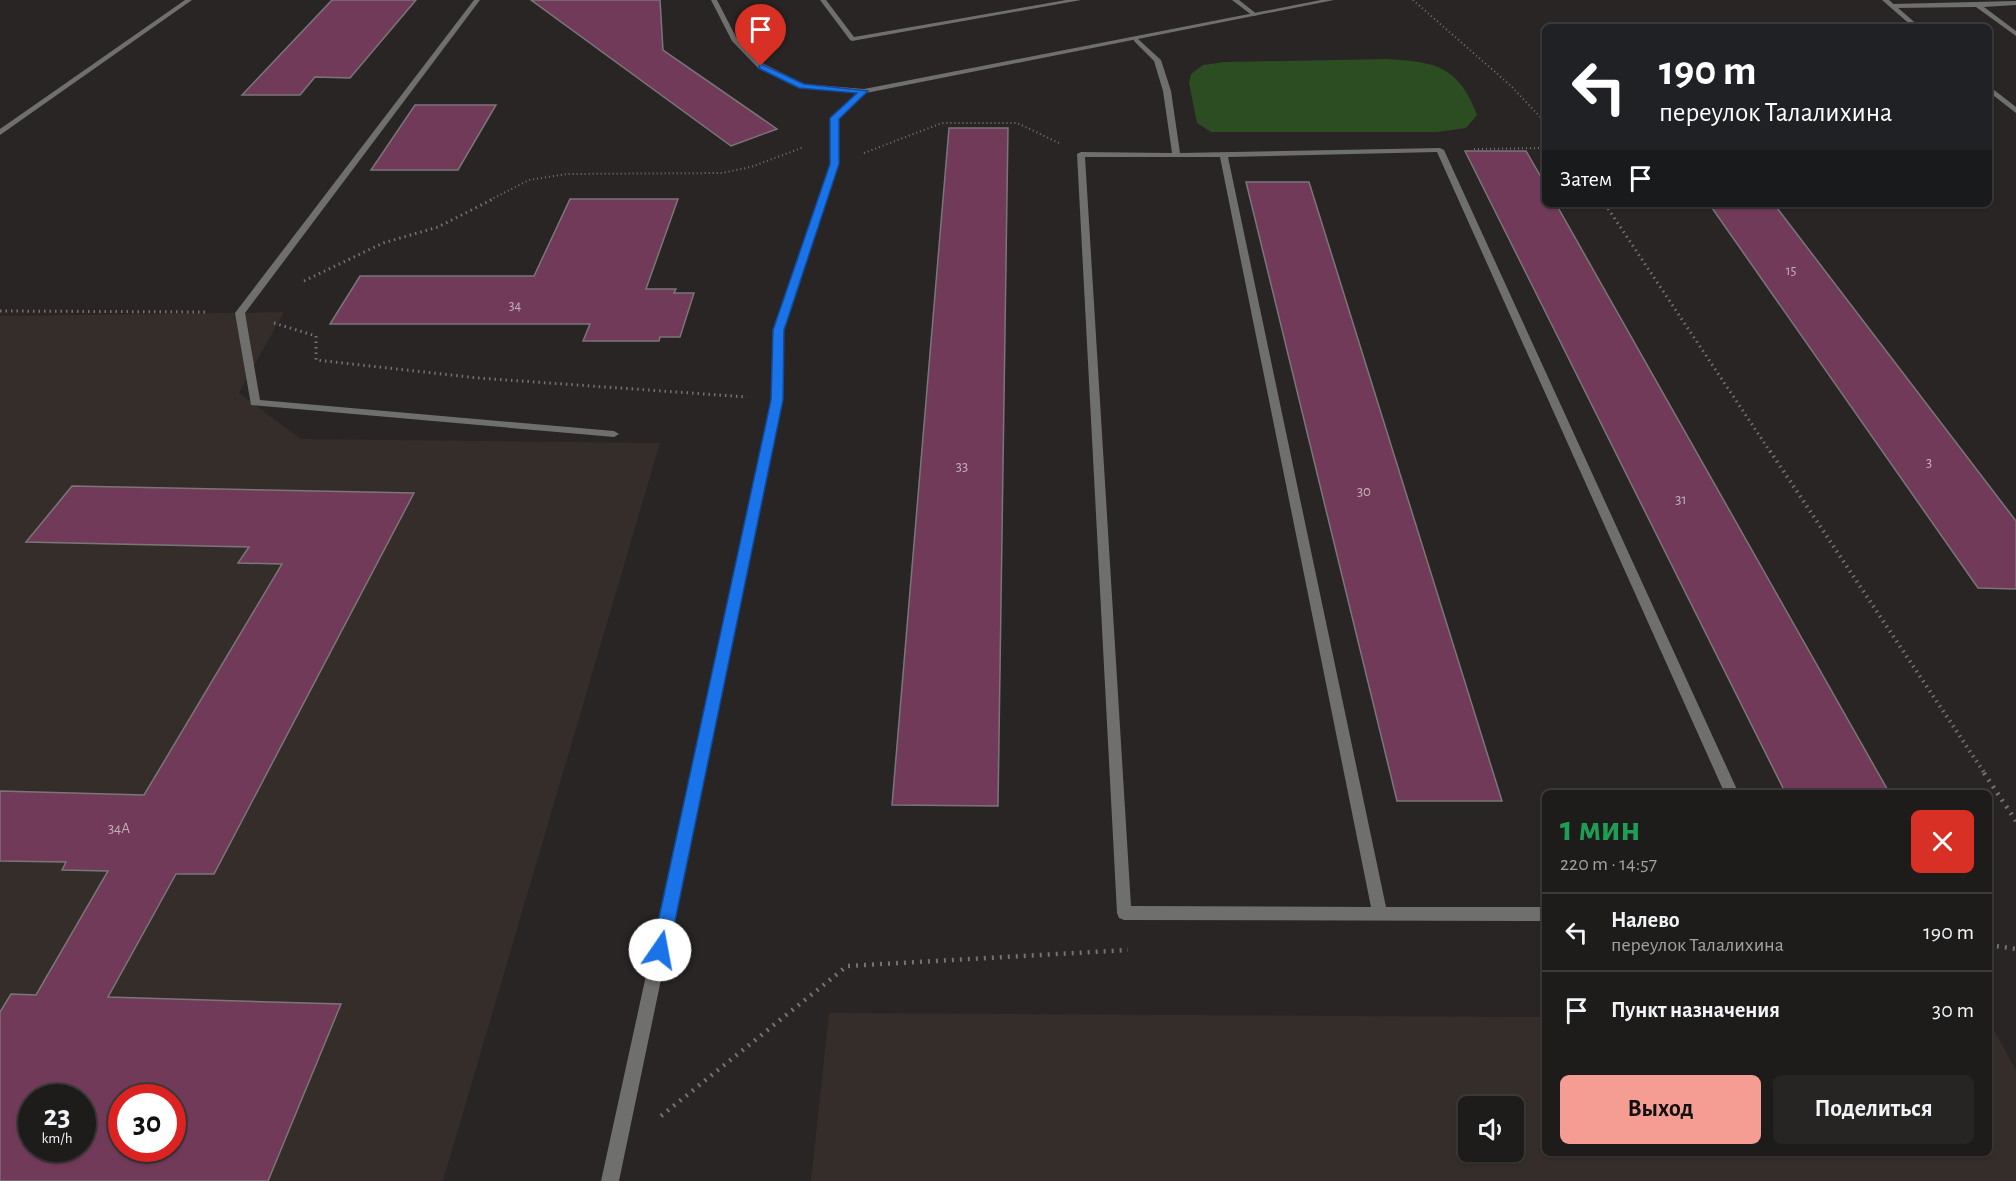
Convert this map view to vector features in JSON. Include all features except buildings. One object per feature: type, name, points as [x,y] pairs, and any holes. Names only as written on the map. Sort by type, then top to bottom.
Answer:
[{"type":"street","points":[[0,133],[189,0]]},
{"type":"street","points":[[477,0],[240,313],[255,403],[614,434]]},
{"type":"street","points":[[714,0],[734,40],[761,66],[802,86],[864,91],[1136,40],[1331,0]]},
{"type":"street","points":[[823,0],[852,39],[1078,0]]},
{"type":"street","points":[[1235,0],[1255,15]]},
{"type":"street","points":[[1885,0],[1913,24]]},
{"type":"street","points":[[1892,6],[2016,3]]},
{"type":"street","points":[[1978,5],[2016,34]]},
{"type":"street","points":[[1136,40],[1157,60],[1167,91],[1176,156]]},
{"type":"street","points":[[609,1181],[777,400],[778,330],[834,164],[834,118],[864,91]]},
{"type":"street","points":[[1992,91],[2016,111]]},
{"type":"street","points":[[1542,914],[1124,913],[1081,154],[1176,156],[1440,150],[1730,790]]},
{"type":"street","points":[[1223,154],[1380,914]]},
{"type":"path","points":[[1413,0],[1511,86],[1542,119]]},
{"type":"path","points":[[301,283],[383,243],[438,227],[529,180],[567,174],[722,173],[751,167],[817,142],[834,164],[942,123],[1017,123],[1081,154]]},
{"type":"path","points":[[1440,150],[1542,148]]},
{"type":"path","points":[[1607,207],[2016,820]]},
{"type":"path","points":[[0,311],[240,313],[316,336],[316,360],[478,378],[777,400]]},
{"type":"path","points":[[1992,945],[2016,949]]},
{"type":"path","points":[[617,1151],[847,966],[1131,950]]},
{"type":"shaded area","points":[[284,312],[239,393],[301,439],[660,443],[443,1181],[0,1181],[0,316]]},
{"type":"shaded area","points":[[829,1013],[1542,1017],[1542,1156],[1992,1156],[1992,1026],[2016,1070],[2016,1181],[811,1181]]},
{"type":"green space","points":[[1386,59],[1418,62],[1443,69],[1462,86],[1477,115],[1466,128],[1437,132],[1211,132],[1197,123],[1189,83],[1191,74],[1203,65],[1224,62]]},
{"type":"route","points":[[660,950],[777,400],[778,330],[834,164],[834,118],[864,91],[802,86],[761,66]]}]
